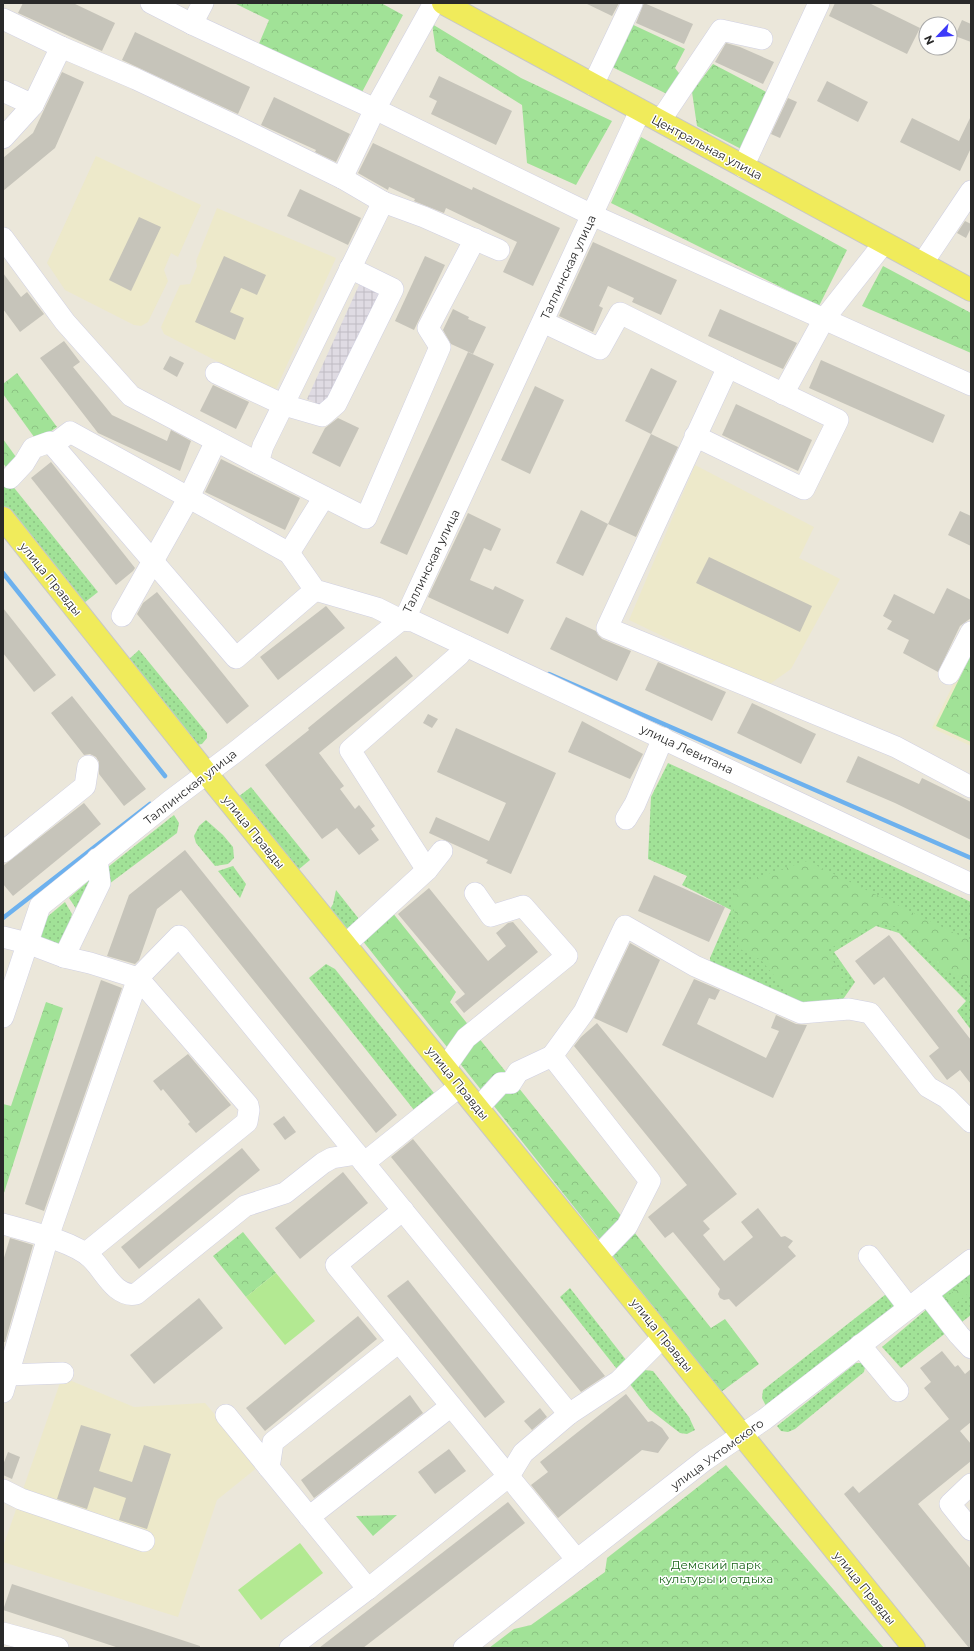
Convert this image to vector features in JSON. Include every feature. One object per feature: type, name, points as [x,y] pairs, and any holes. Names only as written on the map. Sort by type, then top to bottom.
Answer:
[{"type":"main road","name":"Центральная улица","points":[[443,3],[971,290]]},
{"type":"main road","name":"улица Правды","points":[[3,518],[207,774],[914,1648]]},
{"type":"street","points":[[151,3],[192,24],[376,109],[592,215],[824,320],[971,384]]},
{"type":"street","points":[[192,24],[203,3]]},
{"type":"street","points":[[342,178],[376,109],[434,3]]},
{"type":"street","points":[[593,85],[632,3]]},
{"type":"street","points":[[744,167],[819,3]]},
{"type":"street","points":[[3,19],[60,47],[136,78],[342,178],[383,202],[424,217],[499,250]]},
{"type":"street","points":[[660,121],[721,30],[762,39]]},
{"type":"street","points":[[3,138],[33,105],[60,47]]},
{"type":"street","points":[[3,90],[33,105]]},
{"type":"street","name":"Таллинская улица","points":[[3,1017],[40,906],[170,801],[207,774],[401,620],[408,612],[640,111]]},
{"type":"street","points":[[258,463],[263,446],[383,202]]},
{"type":"street","points":[[922,264],[968,203]]},
{"type":"street","points":[[3,238],[65,322],[131,396],[366,518],[440,347],[428,328],[475,239]]},
{"type":"street","points":[[783,394],[824,320],[884,243]]},
{"type":"street","points":[[216,373],[284,405],[322,416],[336,404],[393,289],[350,268]]},
{"type":"street","points":[[543,322],[600,349],[620,313],[838,420],[804,489],[695,436]]},
{"type":"street","points":[[728,367],[607,628],[896,747],[971,786]]},
{"type":"street","points":[[10,478],[24,462],[33,448],[50,442],[236,658],[315,590],[290,553],[189,497],[70,432],[53,445]]},
{"type":"street","points":[[122,616],[189,497],[216,441]]},
{"type":"street","points":[[290,553],[324,497]]},
{"type":"street","name":"улица Левитана","points":[[315,590],[376,608],[401,620],[413,621],[971,884]]},
{"type":"street","points":[[949,674],[971,632]]},
{"type":"street","points":[[427,870],[350,750],[459,655],[466,646]]},
{"type":"street","points":[[626,819],[635,804],[663,738]]},
{"type":"street","points":[[3,852],[85,786],[88,766]]},
{"type":"street","points":[[345,945],[427,870],[442,851]]},
{"type":"street","points":[[64,957],[100,883],[97,860]]},
{"type":"street","points":[[445,1068],[466,1038],[567,956],[523,906],[491,916],[474,893]]},
{"type":"street","points":[[478,1108],[500,1083],[511,1082],[518,1072],[552,1056],[584,1012],[625,926],[695,966],[801,1013],[849,1009],[870,1013],[928,1087],[947,1098],[971,1122]]},
{"type":"street","points":[[63,1373],[5,1384],[48,1237],[138,978],[179,936],[569,1414]]},
{"type":"street","points":[[3,937],[27,943],[64,957],[90,963],[138,978],[248,1105],[249,1117],[247,1122],[86,1254]]},
{"type":"street","points":[[552,1056],[650,1181],[627,1226],[598,1256]]},
{"type":"street","points":[[3,1224],[48,1237],[80,1249],[96,1263],[120,1292],[125,1294],[136,1294],[245,1206],[285,1193],[327,1160],[338,1156],[361,1159],[460,1086]]},
{"type":"street","points":[[403,1210],[336,1265],[577,1560]]},
{"type":"street","points":[[869,1256],[909,1308]]},
{"type":"street","name":"улица Ухтомского","points":[[464,1648],[705,1460],[765,1419],[971,1260]]},
{"type":"street","points":[[927,1294],[971,1348]]},
{"type":"street","points":[[290,1648],[368,1590],[509,1476],[523,1453],[569,1414],[619,1380],[663,1337]]},
{"type":"street","points":[[269,1468],[273,1442],[399,1342]]},
{"type":"street","points":[[860,1346],[898,1391]]},
{"type":"street","points":[[309,1517],[451,1406]]},
{"type":"street","points":[[226,1415],[368,1590]]},
{"type":"street","points":[[971,1484],[950,1504],[971,1530]]},
{"type":"street","points":[[3,1490],[21,1499],[144,1541]]},
{"type":"street","points":[[3,1633],[58,1648]]},
{"type":"shaded area","points":[[96,156],[201,205],[178,257],[171,253],[164,270],[168,281],[148,322],[141,326],[134,325],[65,290],[47,263]]},
{"type":"shaded area","points":[[217,208],[336,258],[275,391],[164,334],[161,327],[180,285],[190,284],[197,266],[196,261]]},
{"type":"shaded area","points":[[360,283],[380,292],[327,408],[307,399]]},
{"type":"shaded area","points":[[695,465],[814,527],[799,558],[840,579],[791,669],[767,686],[629,620]]},
{"type":"shaded area","points":[[971,648],[971,746],[932,728]]},
{"type":"shaded area","points":[[62,1377],[134,1407],[205,1403],[259,1466],[217,1500],[178,1617],[3,1562],[3,1547]]},
{"type":"green space","points":[[234,3],[381,3],[403,15],[361,94],[258,46],[269,20]]},
{"type":"green space","points":[[627,22],[685,49],[675,68],[682,77],[669,95],[608,65]]},
{"type":"green space","points":[[432,24],[521,78],[612,121],[576,185],[527,163],[522,105],[436,51]]},
{"type":"green space","points":[[713,64],[770,94],[745,151],[697,126],[692,92]]},
{"type":"green space","points":[[641,137],[847,250],[819,306],[611,203]]},
{"type":"green space","points":[[883,266],[971,313],[971,353],[862,306]]},
{"type":"green space","points":[[17,373],[57,427],[37,441],[3,394],[3,384]]},
{"type":"green space","points":[[3,439],[16,457],[9,471],[3,463]]},
{"type":"green space","points":[[3,474],[98,592],[84,603],[3,505]]},
{"type":"green space","points":[[139,650],[207,733],[207,738],[202,744],[196,745],[128,660]]},
{"type":"green space","points":[[971,655],[971,742],[936,726]]},
{"type":"green space","points":[[668,763],[971,902],[971,1030],[957,1011],[966,1001],[899,933],[876,926],[834,952],[855,982],[839,1005],[792,1013],[711,975],[710,958],[731,910],[682,885],[687,876],[648,859],[651,797]]},
{"type":"green space","points":[[251,787],[310,860],[298,870],[238,797]]},
{"type":"green space","points":[[174,815],[179,823],[177,833],[105,887],[108,867]]},
{"type":"green space","points":[[206,820],[223,835],[233,847],[234,858],[228,864],[215,866],[196,843],[194,836],[199,826]]},
{"type":"green space","points":[[807,861],[971,941],[971,984],[961,976],[946,972],[895,926],[876,924],[827,950],[845,982],[839,998],[799,1005],[761,960],[738,948],[739,924],[731,903],[737,884]]},
{"type":"green space","points":[[233,866],[246,884],[240,898],[218,871]]},
{"type":"green space","points":[[93,877],[77,910],[69,898]]},
{"type":"green space","points":[[336,890],[359,919],[349,932],[329,911],[333,904]]},
{"type":"green space","points":[[65,902],[72,914],[61,948],[39,944],[41,922]]},
{"type":"green space","points":[[392,912],[456,992],[450,1002],[711,1328],[725,1319],[759,1364],[721,1392],[362,940]]},
{"type":"green space","points":[[326,964],[335,969],[434,1093],[414,1110],[309,978]]},
{"type":"green space","points":[[46,1002],[63,1008],[3,1196],[3,1104],[11,1106]]},
{"type":"green space","points":[[243,1232],[276,1273],[246,1297],[213,1256]]},
{"type":"green space","points":[[276,1273],[315,1321],[285,1345],[246,1297]]},
{"type":"green space","points":[[971,1273],[971,1315],[958,1325],[938,1299]]},
{"type":"green space","points":[[971,1277],[971,1291],[952,1307],[944,1299]]},
{"type":"green space","points":[[570,1288],[630,1365],[620,1373],[560,1297]]},
{"type":"green space","points":[[890,1291],[902,1306],[768,1410],[762,1398],[763,1390]]},
{"type":"green space","points":[[927,1309],[947,1332],[901,1368],[882,1347]]},
{"type":"green space","points":[[856,1363],[863,1363],[865,1367],[864,1372],[795,1429],[788,1432],[781,1431],[777,1426]]},
{"type":"green space","points":[[636,1369],[653,1371],[689,1417],[695,1430],[687,1434],[680,1433],[649,1409],[626,1379]]},
{"type":"green space","name":"Демский парк культуры и отдыха","points":[[726,1465],[884,1648],[489,1648],[514,1629],[531,1625],[605,1572],[607,1558]]},
{"type":"green space","points":[[397,1515],[373,1536],[356,1516]]},
{"type":"green space","points":[[300,1543],[323,1573],[261,1620],[238,1590]]},
{"type":"building","points":[[23,3],[73,3],[115,23],[102,51],[18,13]]},
{"type":"building","points":[[585,3],[619,3],[612,16]]},
{"type":"building","points":[[644,3],[693,24],[684,44],[636,23]]},
{"type":"building","points":[[835,3],[869,3],[918,27],[918,32],[907,54],[829,16]]},
{"type":"building","points":[[962,20],[971,24],[971,42],[958,37],[958,29]]},
{"type":"building","points":[[135,32],[250,87],[238,114],[122,60]]},
{"type":"building","points":[[726,43],[740,47],[774,62],[763,84],[715,62]]},
{"type":"building","points":[[62,72],[84,82],[55,148],[3,191],[3,158],[33,133]]},
{"type":"building","points":[[439,76],[512,111],[496,145],[431,114],[437,101],[429,97]]},
{"type":"building","points":[[827,81],[868,102],[858,122],[817,101]]},
{"type":"building","points":[[274,97],[350,134],[336,162],[315,152],[316,150],[261,125]]},
{"type":"building","points":[[788,98],[797,102],[780,138],[771,134]]},
{"type":"building","points":[[971,116],[971,148],[960,171],[900,142],[912,118],[959,141]]},
{"type":"building","points":[[373,143],[472,190],[473,187],[560,228],[533,286],[503,272],[517,242],[446,208],[444,213],[414,201],[415,199],[389,187],[388,190],[358,173]]},
{"type":"building","points":[[300,189],[361,218],[348,245],[287,216]]},
{"type":"building","points":[[139,217],[161,227],[131,291],[109,280]]},
{"type":"building","points":[[965,221],[971,224],[971,228],[966,238],[957,233]]},
{"type":"building","points":[[593,242],[677,280],[661,315],[632,302],[634,298],[608,286],[599,306],[603,308],[593,332],[559,316]]},
{"type":"building","points":[[224,256],[266,275],[257,295],[241,288],[230,312],[244,318],[235,340],[195,322]]},
{"type":"building","points":[[425,256],[445,265],[414,330],[395,321]]},
{"type":"building","points":[[3,273],[21,297],[27,292],[44,314],[20,332],[3,309]]},
{"type":"building","points":[[453,309],[469,317],[468,319],[486,327],[473,354],[451,344],[443,330]]},
{"type":"building","points":[[720,309],[797,343],[783,369],[708,336]]},
{"type":"building","points":[[64,341],[80,362],[73,367],[112,415],[167,441],[171,430],[191,441],[180,471],[98,433],[40,358]]},
{"type":"building","points":[[468,352],[494,364],[407,555],[380,543]]},
{"type":"building","points":[[170,356],[184,363],[177,377],[163,369]]},
{"type":"building","points":[[821,360],[945,415],[933,443],[809,388]]},
{"type":"building","points":[[651,368],[677,381],[651,434],[625,421]]},
{"type":"building","points":[[213,385],[249,402],[236,429],[200,411]]},
{"type":"building","points":[[535,386],[564,400],[530,474],[501,460]]},
{"type":"building","points":[[736,404],[812,440],[798,471],[722,435]]},
{"type":"building","points":[[338,418],[359,428],[340,467],[312,453],[325,428]]},
{"type":"building","points":[[651,434],[678,447],[636,537],[608,524]]},
{"type":"building","points":[[221,459],[300,498],[285,530],[205,492]]},
{"type":"building","points":[[51,462],[135,568],[116,585],[31,478]]},
{"type":"building","points":[[581,510],[608,524],[583,576],[556,563]]},
{"type":"building","points":[[960,511],[971,516],[971,546],[948,535]]},
{"type":"building","points":[[468,513],[501,529],[491,551],[484,548],[470,580],[493,590],[495,586],[524,600],[508,634],[428,597]]},
{"type":"building","points":[[709,557],[812,606],[800,632],[696,583]]},
{"type":"building","points":[[947,588],[971,600],[971,618],[960,626],[938,672],[903,653],[909,640],[887,629],[892,621],[883,616],[894,594],[934,614]]},
{"type":"building","points":[[157,592],[249,706],[227,724],[137,614],[143,603]]},
{"type":"building","points":[[326,606],[345,628],[278,680],[260,657]]},
{"type":"building","points":[[3,608],[56,675],[34,692],[3,653]]},
{"type":"building","points":[[566,617],[596,631],[602,639],[631,651],[617,681],[550,649]]},
{"type":"building","points":[[396,656],[413,676],[319,753],[344,786],[340,789],[355,809],[359,805],[375,826],[371,829],[379,840],[359,855],[337,828],[322,839],[265,765],[309,730],[308,728]]},
{"type":"building","points":[[658,662],[726,692],[712,721],[645,690]]},
{"type":"building","points":[[72,696],[146,789],[124,806],[99,774],[99,762],[96,757],[90,754],[84,755],[51,713]]},
{"type":"building","points":[[752,703],[816,734],[801,764],[737,733]]},
{"type":"building","points":[[428,714],[438,719],[432,728],[423,723]]},
{"type":"building","points":[[582,721],[643,754],[630,779],[568,752]]},
{"type":"building","points":[[456,728],[556,773],[511,874],[486,863],[488,860],[429,833],[436,817],[489,841],[506,803],[437,772]]},
{"type":"building","points":[[858,756],[919,784],[922,778],[971,802],[971,840],[895,803],[846,782]]},
{"type":"building","points":[[84,803],[101,824],[13,896],[3,884],[3,866]]},
{"type":"building","points":[[185,850],[397,1115],[376,1133],[181,890],[157,909],[139,960],[135,964],[107,956],[129,895]]},
{"type":"building","points":[[654,875],[725,907],[709,942],[638,911]]},
{"type":"building","points":[[429,888],[488,961],[506,946],[496,933],[508,923],[513,922],[538,952],[464,1013],[455,1002],[465,994],[398,914]]},
{"type":"building","points":[[889,935],[971,1040],[971,1084],[960,1070],[947,1080],[929,1056],[939,1048],[884,977],[874,985],[855,961]]},
{"type":"building","points":[[630,943],[660,960],[627,1033],[594,1018]]},
{"type":"building","points":[[694,979],[720,990],[715,1000],[709,998],[697,1024],[766,1058],[779,1031],[771,1028],[776,1015],[796,1024],[807,1025],[773,1098],[662,1045]]},
{"type":"building","points":[[101,980],[122,988],[44,1211],[25,1204]]},
{"type":"building","points":[[597,1023],[737,1194],[703,1221],[710,1229],[703,1235],[724,1261],[753,1237],[741,1222],[758,1208],[781,1237],[785,1236],[793,1241],[788,1247],[796,1256],[736,1307],[729,1299],[724,1300],[720,1298],[718,1294],[720,1289],[673,1232],[665,1238],[648,1217],[687,1185],[574,1046],[581,1037]]},
{"type":"building","points":[[188,1054],[231,1105],[196,1133],[188,1124],[190,1122],[163,1089],[161,1091],[153,1081]]},
{"type":"building","points":[[284,1116],[296,1132],[285,1140],[273,1124]]},
{"type":"building","points":[[413,1139],[605,1376],[581,1392],[391,1157]]},
{"type":"building","points":[[242,1148],[260,1170],[139,1269],[121,1247]]},
{"type":"building","points":[[343,1172],[368,1203],[300,1259],[275,1228]]},
{"type":"building","points":[[10,1238],[33,1245],[5,1342],[3,1342],[3,1261]]},
{"type":"building","points":[[408,1280],[505,1402],[485,1418],[387,1296]]},
{"type":"building","points":[[199,1298],[223,1328],[154,1384],[130,1355]]},
{"type":"building","points":[[358,1316],[377,1339],[265,1431],[246,1408]]},
{"type":"building","points":[[942,1351],[955,1367],[958,1365],[965,1374],[971,1369],[971,1422],[960,1431],[971,1444],[971,1461],[918,1504],[971,1569],[971,1648],[969,1648],[844,1494],[853,1486],[859,1493],[949,1419],[924,1388],[931,1382],[920,1368]]},
{"type":"building","points":[[626,1394],[648,1422],[652,1421],[662,1428],[669,1438],[658,1453],[642,1450],[558,1518],[531,1485],[548,1472],[540,1462]]},
{"type":"building","points":[[410,1395],[423,1413],[314,1498],[301,1480]]},
{"type":"building","points":[[540,1408],[547,1417],[532,1430],[524,1421]]},
{"type":"building","points":[[81,1425],[111,1434],[99,1471],[132,1482],[144,1445],[171,1454],[147,1529],[119,1520],[126,1498],[94,1487],[87,1509],[57,1499]]},
{"type":"building","points":[[449,1449],[466,1471],[435,1494],[418,1472]]},
{"type":"building","points":[[8,1452],[20,1457],[12,1479],[3,1475],[3,1465]]},
{"type":"building","points":[[508,1502],[525,1523],[363,1648],[319,1648]]},
{"type":"building","points":[[12,1584],[200,1646],[200,1648],[119,1648],[3,1610]]},
{"type":"waterway","points":[[3,573],[165,776]]},
{"type":"waterway","points":[[549,674],[971,858]]},
{"type":"waterway","points":[[3,918],[150,804]]}]
